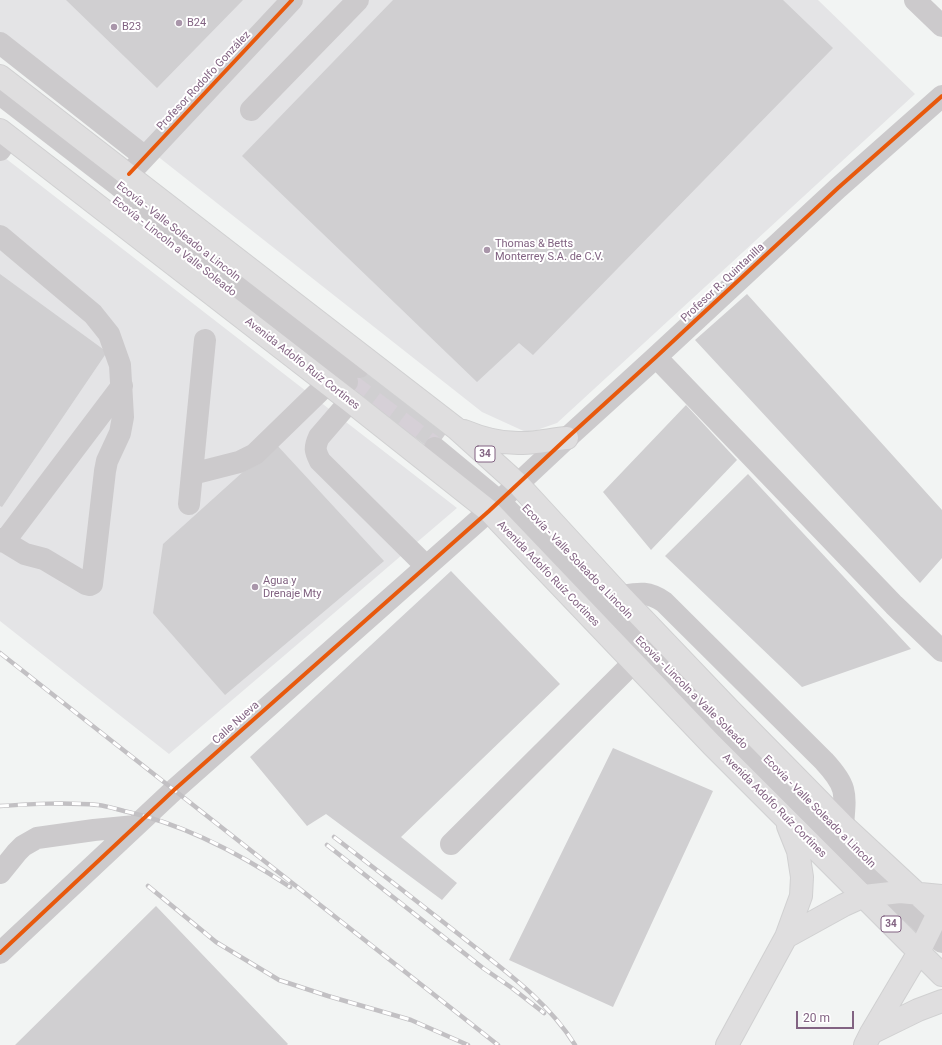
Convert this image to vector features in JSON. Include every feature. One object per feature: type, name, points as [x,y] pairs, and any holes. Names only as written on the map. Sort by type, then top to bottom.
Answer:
[{"type":"main road","name":"Avenida Adolfo Ruíz Cortines","points":[[0,76],[128,174],[446,436],[504,497],[633,663],[784,818],[942,975]]},
{"type":"main road","name":"Avenida Adolfo Ruíz Cortines","points":[[3,139],[504,497],[621,596],[843,825],[902,892],[939,920]]},
{"type":"main road","points":[[446,436],[481,438],[523,444],[567,438]]},
{"type":"main road","points":[[727,1045],[786,937],[801,896],[802,877],[798,851],[784,818]]},
{"type":"main road","points":[[786,937],[844,905],[864,896],[902,892]]},
{"type":"main road","points":[[870,1040],[918,952],[939,920]]},
{"type":"main road","points":[[870,1040],[918,1010],[942,1001]]},
{"type":"street","name":"Profesor Rodolfo González","points":[[128,174],[292,0]]},
{"type":"street","points":[[251,110],[358,0]]},
{"type":"street","points":[[915,0],[942,26]]},
{"type":"street","points":[[0,43],[145,157]]},
{"type":"street","name":"Ecovía - Valle Soleado a Lincoln","points":[[0,94],[255,291],[346,383]]},
{"type":"street","name":"Profesor R. Quintanilla","points":[[504,497],[838,188],[942,96]]},
{"type":"street","name":"Ecovía - Lincoln a Valle Soleado","points":[[0,111],[346,383]]},
{"type":"street","points":[[0,236],[93,314],[109,334],[120,365],[122,386],[123,417],[120,433],[107,461],[105,471],[92,584],[90,585],[44,559],[25,554],[2,541],[122,386]]},
{"type":"street","points":[[189,504],[205,340]]},
{"type":"street","points":[[656,357],[888,599],[942,651]]},
{"type":"street","points":[[192,474],[239,462],[255,454],[346,383]]},
{"type":"street","points":[[346,383],[316,443],[315,451],[320,461],[426,566]]},
{"type":"street","points":[[446,436],[504,497]]},
{"type":"street","name":"Ecovía - Valle Soleado a Lincoln","points":[[504,497],[528,513],[780,775],[902,892]]},
{"type":"street","name":"Calle Nueva","points":[[2,946],[174,790],[504,497]]},
{"type":"street","points":[[621,596],[641,593],[654,595],[664,602],[824,761],[837,775],[843,788],[845,800],[843,825]]},
{"type":"street","points":[[451,844],[633,663]]},
{"type":"street","points":[[2,864],[24,846],[37,838],[135,826]]},
{"type":"shaded area","points":[[0,0],[818,0],[915,94],[557,423],[528,433],[482,412],[0,32]]},
{"type":"shaded area","points":[[0,154],[457,508],[169,754],[0,621]]},
{"type":"building","name":"B24","points":[[66,0],[243,0],[157,88]]},
{"type":"building","name":"Thomas & Betts Monterrey S.A. de C.V.","points":[[393,0],[783,0],[833,48],[533,355],[519,343],[477,382],[242,156]]},
{"type":"building","points":[[0,274],[107,352],[2,507],[0,506]]},
{"type":"building","points":[[747,294],[942,510],[942,558],[920,583],[695,340]]},
{"type":"building","points":[[363,361],[450,428],[433,451],[345,385]]},
{"type":"building","points":[[686,405],[737,460],[651,550],[603,492]]},
{"type":"building","name":"Agua y Drenaje Mty","points":[[275,443],[384,561],[225,695],[153,613],[163,544]]},
{"type":"building","points":[[748,474],[911,649],[802,687],[665,556]]},
{"type":"building","points":[[451,571],[560,684],[401,837],[457,883],[442,900],[326,814],[307,826],[250,757]]},
{"type":"building","points":[[613,748],[713,791],[613,1007],[509,960]]},
{"type":"building","points":[[156,906],[288,1044],[287,1045],[15,1045]]},
{"type":"tunnel","points":[[347,382],[435,448]]},
{"type":"railway","points":[[0,653],[498,1045]]},
{"type":"railway","points":[[0,806],[86,804],[105,806],[146,817],[189,832],[231,851],[290,887]]},
{"type":"railway","points":[[334,837],[508,973],[551,1014],[575,1045]]},
{"type":"railway","points":[[327,845],[483,968],[544,1013]]},
{"type":"railway","points":[[148,886],[216,942],[279,980],[411,1020],[468,1045]]},
{"type":"cycle path","points":[[129,174],[292,0]]},
{"type":"cycle path","points":[[0,953],[174,790],[489,511],[838,188],[942,96]]},
{"type":"place","name":"B24","points":[[179,23]]},
{"type":"place","name":"B23","points":[[114,27]]},
{"type":"place","name":"Thomas & Betts Monterrey S.A. de C.V.","points":[[487,250]]},
{"type":"place","name":"Agua y Drenaje Mty","points":[[255,587]]}]
